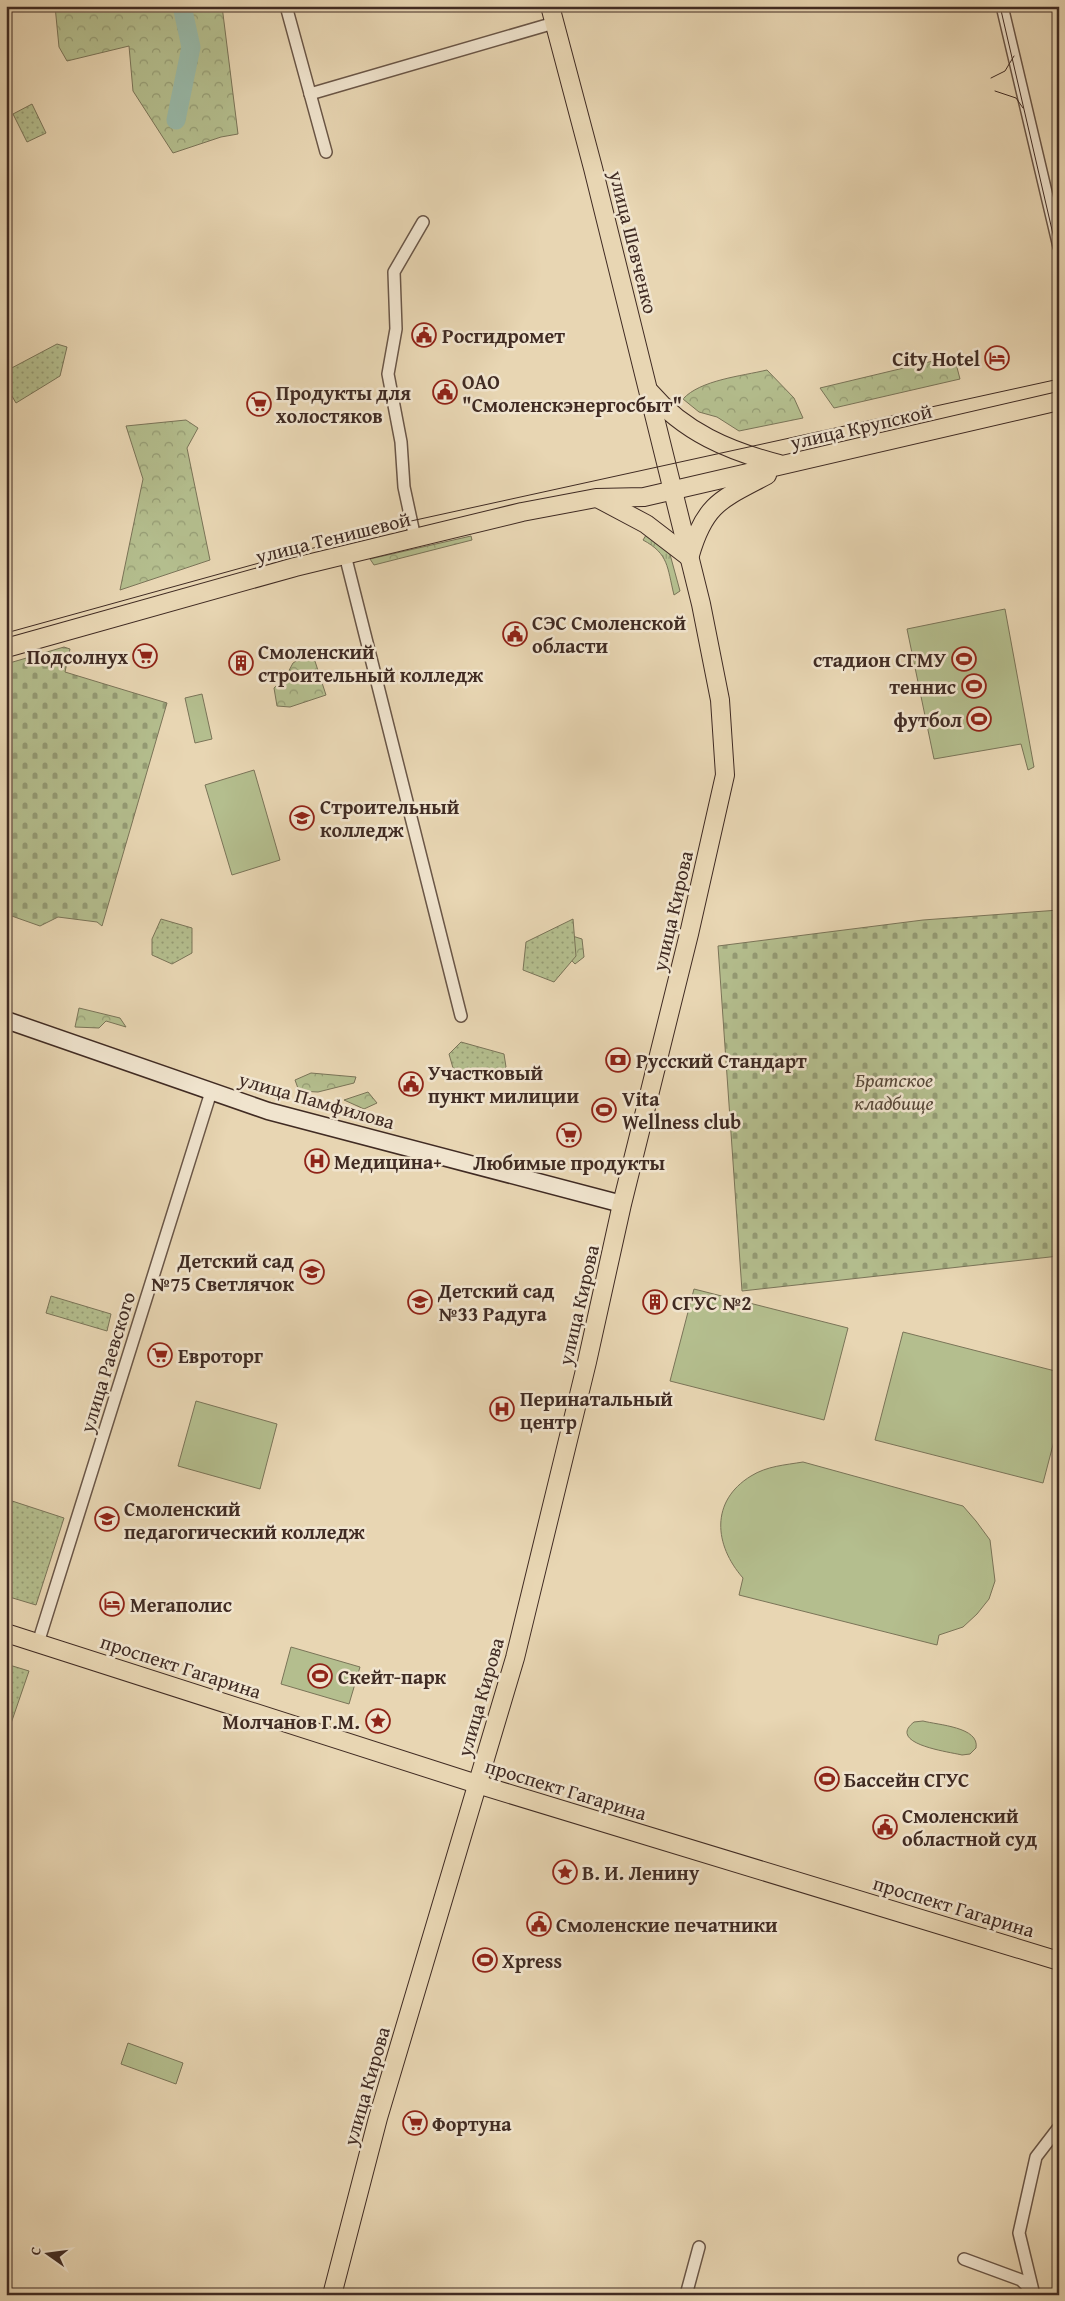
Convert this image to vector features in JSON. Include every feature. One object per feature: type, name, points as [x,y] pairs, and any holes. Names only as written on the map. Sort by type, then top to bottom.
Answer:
[{"type":"main road","name":"улица Шевченко","points":[[552,15],[672,484]]},
{"type":"main road","points":[[649,391],[661,406],[691,430],[742,455],[785,465]]},
{"type":"main road","name":"улица Крупской","points":[[672,484],[785,465],[1059,401]]},
{"type":"main road","points":[[596,498],[633,516],[689,557],[697,531],[708,512],[723,498],[785,465]]},
{"type":"main road","name":"улица Тенишевой","points":[[6,648],[294,566],[522,512],[596,498],[644,497],[672,484]]},
{"type":"main road","name":"улица Кирова","points":[[332,2295],[378,2118],[514,1658],[587,1362],[622,1204],[692,924],[725,776],[720,700],[672,484]]},
{"type":"main road","name":"проспект Гагарина","points":[[6,1633],[477,1784],[1059,1961]]},
{"type":"street","points":[[286,6],[326,152]]},
{"type":"street","points":[[1002,6],[1059,248]]},
{"type":"street","points":[[310,94],[552,15]]},
{"type":"street","points":[[415,538],[404,487],[401,442],[388,374],[396,329],[394,272],[423,222]]},
{"type":"street","points":[[345,555],[461,1016]]},
{"type":"street","name":"улица Памфилова","points":[[6,1020],[268,1111],[622,1204]]},
{"type":"street","name":"улица Раевского","points":[[38,1643],[211,1092]]},
{"type":"street","points":[[1034,2294],[1019,2233],[1036,2157],[1059,2127]]},
{"type":"street","points":[[686,2295],[699,2246]]},
{"type":"street","points":[[964,2259],[1021,2280],[1034,2294]]},
{"type":"green space","points":[[55,6],[222,6],[238,134],[221,137],[173,153],[133,91],[129,46],[67,61],[59,47]]},
{"type":"green space","points":[[32,104],[46,133],[27,142],[13,114]]},
{"type":"green space","points":[[57,344],[67,347],[60,376],[16,403],[6,386],[6,371]]},
{"type":"green space","points":[[954,356],[960,379],[834,408],[820,388]]},
{"type":"green space","points":[[767,370],[794,398],[803,418],[739,431],[717,417],[699,412],[683,399],[700,387],[710,383]]},
{"type":"green space","points":[[186,420],[198,428],[187,448],[210,560],[120,590],[143,479],[126,426]]},
{"type":"green space","points":[[648,532],[668,547],[680,591],[674,595],[666,562],[652,545],[643,540]]},
{"type":"green space","points":[[471,536],[472,540],[374,565],[370,559]]},
{"type":"green space","name":"стадион СГМУ","points":[[1005,609],[1034,767],[1028,770],[1021,744],[934,759],[907,629]]},
{"type":"green space","points":[[64,647],[70,649],[65,672],[167,703],[102,926],[97,922],[58,917],[40,926],[6,914],[6,664]]},
{"type":"green space","points":[[312,652],[326,695],[290,707],[277,706],[274,688],[286,676],[293,663]]},
{"type":"green space","points":[[202,694],[212,739],[195,743],[185,698]]},
{"type":"green space","points":[[254,770],[280,860],[232,875],[205,785]]},
{"type":"green space","name":"Братское кладбище","points":[[1059,910],[1059,1256],[742,1291],[718,946],[923,920]]},
{"type":"green space","points":[[161,919],[192,928],[192,953],[172,964],[152,955],[152,939]]},
{"type":"green space","points":[[573,919],[576,956],[554,982],[523,970],[526,942]]},
{"type":"green space","points":[[566,934],[582,939],[584,957],[575,964],[559,947]]},
{"type":"green space","points":[[79,1008],[120,1018],[126,1027],[106,1021],[99,1028],[75,1027]]},
{"type":"green space","points":[[461,1042],[504,1054],[506,1067],[496,1078],[453,1068],[449,1054]]},
{"type":"green space","points":[[311,1073],[356,1077],[354,1083],[318,1092],[299,1091],[295,1080]]},
{"type":"green space","points":[[368,1092],[377,1103],[364,1109],[344,1100]]},
{"type":"green space","points":[[694,1289],[848,1328],[824,1420],[670,1381]]},
{"type":"green space","points":[[51,1296],[111,1314],[107,1331],[46,1313]]},
{"type":"green space","points":[[903,1332],[1059,1372],[1059,1422],[1043,1483],[875,1440]]},
{"type":"green space","points":[[196,1401],[277,1424],[260,1489],[178,1466]]},
{"type":"green space","points":[[803,1462],[963,1506],[990,1540],[995,1581],[989,1599],[977,1614],[963,1627],[939,1635],[937,1645],[739,1595],[743,1578],[726,1552],[722,1538],[721,1524],[728,1498],[738,1486],[763,1470]]},
{"type":"green space","points":[[6,1499],[64,1518],[36,1605],[6,1596]]},
{"type":"green space","name":"Скейт-парк","points":[[291,1647],[360,1667],[349,1704],[281,1684]]},
{"type":"green space","points":[[6,1664],[29,1671],[6,1738]]},
{"type":"green space","points":[[923,1721],[965,1731],[972,1735],[976,1748],[970,1754],[962,1755],[923,1746],[908,1736],[908,1730],[914,1722]]},
{"type":"green space","points":[[128,2043],[183,2063],[176,2084],[121,2064]]},
{"type":"waterway","points":[[176,120],[191,47],[182,6]]},
{"type":"tram line","points":[[1000,6],[1059,260]]},
{"type":"tram line","points":[[991,78],[1005,71],[1014,56]]},
{"type":"tram line","points":[[995,91],[1016,98],[1023,108]]},
{"type":"tram line","points":[[6,633],[411,521],[1059,379]]},
{"type":"place","name":"Росгидромет","points":[[424,335]]},
{"type":"place","name":"City Hotel","points":[[997,358]]},
{"type":"place","name":"ОАО \"Смоленскэнергосбыт\"","points":[[445,392]]},
{"type":"place","name":"Продукты для холостяков","points":[[259,404]]},
{"type":"place","name":"СЭС Смоленской области","points":[[515,634]]},
{"type":"place","name":"Подсолнух","points":[[145,656]]},
{"type":"place","name":"стадион СГМУ","points":[[964,659]]},
{"type":"place","name":"Смоленский строительный колледж","points":[[241,663]]},
{"type":"place","name":"теннис","points":[[974,686]]},
{"type":"place","name":"футбол","points":[[979,719]]},
{"type":"place","name":"Строительный колледж","points":[[302,818]]},
{"type":"place","name":"Русский Стандарт","points":[[618,1060]]},
{"type":"place","name":"Участковый пункт милиции","points":[[411,1084]]},
{"type":"place","name":"Vita Wellness club","points":[[604,1110]]},
{"type":"place","name":"Любимые продукты","points":[[569,1135]]},
{"type":"place","name":"Медицина+","points":[[317,1161]]},
{"type":"place","name":"Детский сад №75 Светлячок","points":[[312,1272]]},
{"type":"place","name":"Детский сад №33 Радуга","points":[[420,1302]]},
{"type":"place","name":"СГУС №2","points":[[655,1302]]},
{"type":"place","name":"Евроторг","points":[[160,1355]]},
{"type":"place","name":"Перинатальный центр","points":[[502,1409]]},
{"type":"place","name":"Смоленский педагогический колледж","points":[[107,1519]]},
{"type":"place","name":"Мегаполис","points":[[112,1604]]},
{"type":"place","name":"Скейт-парк","points":[[320,1676]]},
{"type":"place","name":"Молчанов Г.М.","points":[[378,1721]]},
{"type":"place","name":"Бассейн СГУС","points":[[827,1779]]},
{"type":"place","name":"Смоленский областной суд","points":[[885,1827]]},
{"type":"place","name":"В. И. Ленину","points":[[565,1872]]},
{"type":"place","name":"Смоленские печатники","points":[[539,1924]]},
{"type":"place","name":"Xpress","points":[[485,1960]]},
{"type":"place","name":"Фортуна","points":[[415,2123]]}]
